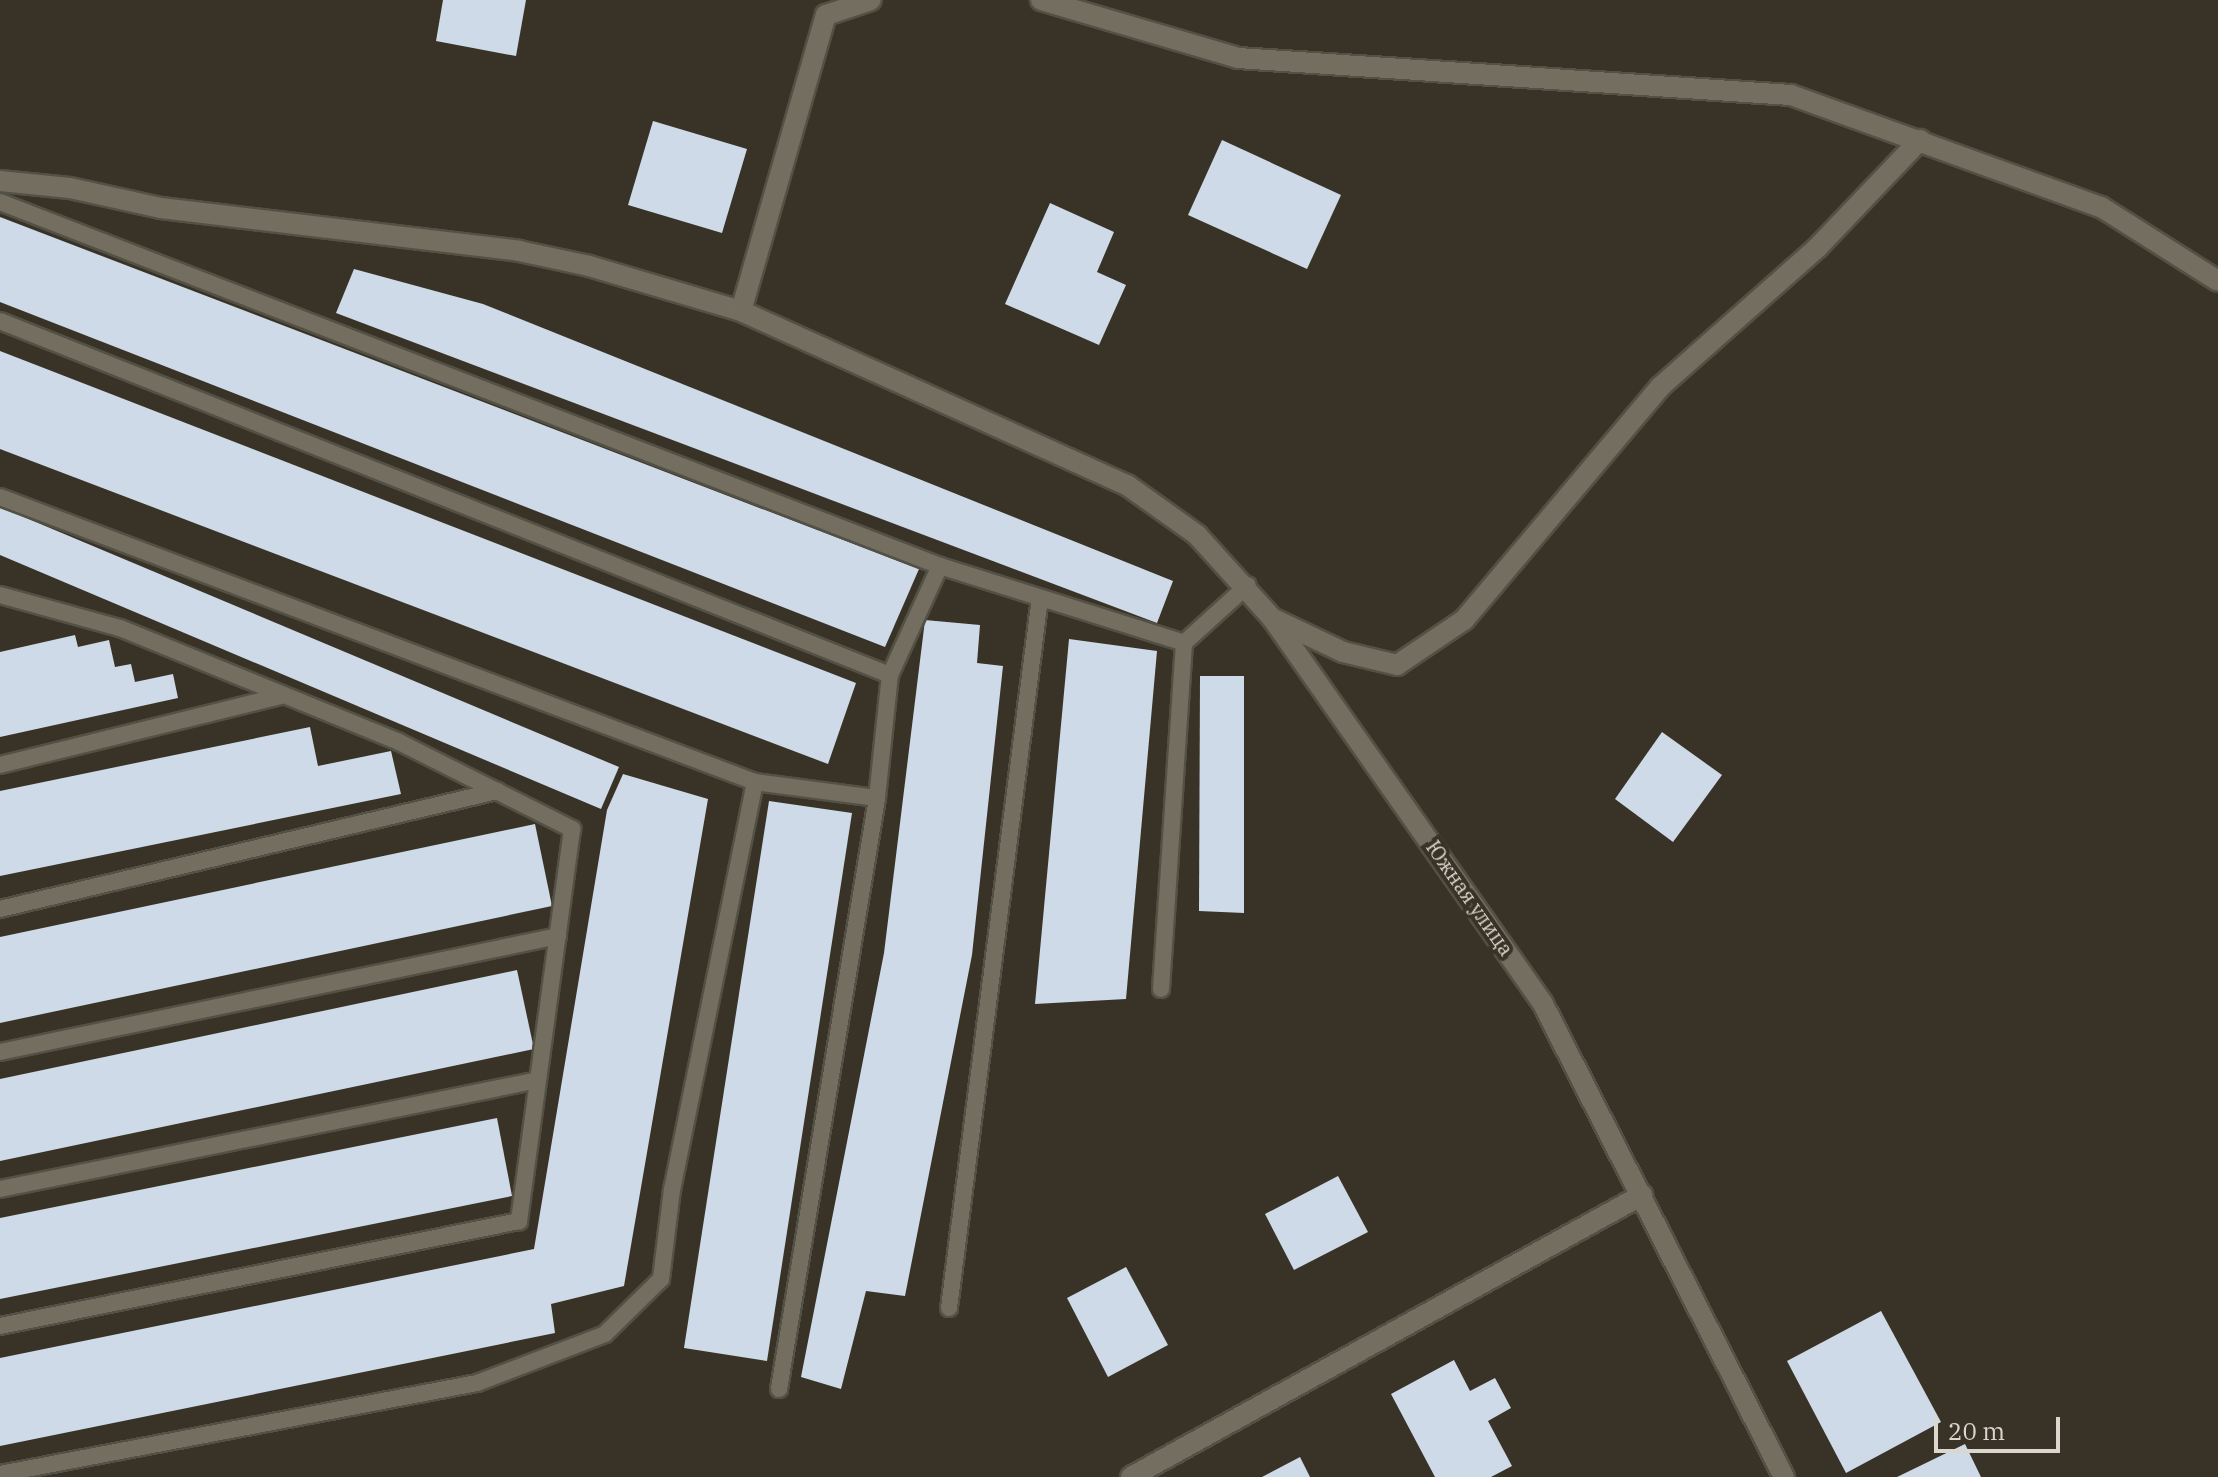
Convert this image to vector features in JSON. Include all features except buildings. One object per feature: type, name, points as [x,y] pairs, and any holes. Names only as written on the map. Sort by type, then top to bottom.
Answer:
[{"type":"street","points":[[741,311],[826,15],[871,0]]},
{"type":"street","points":[[1041,0],[1238,58],[1791,95],[2101,207],[2218,281]]},
{"type":"street","points":[[1272,618],[1343,652],[1397,665],[1464,620],[1660,387],[1818,247],[1920,140]]},
{"type":"street","name":"Южная улица","points":[[0,181],[236,218],[519,251],[741,311],[1127,485],[1197,535],[1248,585],[1543,1004],[1784,1477]]},
{"type":"street","points":[[1131,1477],[1642,1195]]},
{"type":"lane","points":[[0,202],[940,566],[1184,643]]},
{"type":"lane","points":[[0,321],[890,675]]},
{"type":"lane","points":[[0,497],[755,782],[877,798]]},
{"type":"lane","points":[[779,1389],[877,798],[890,675],[940,566]]},
{"type":"lane","points":[[1161,989],[1184,643],[1248,585]]},
{"type":"lane","points":[[0,595],[120,628],[399,742],[572,829],[519,1221],[0,1326]]},
{"type":"lane","points":[[949,1308],[1040,598]]},
{"type":"lane","points":[[0,765],[284,695]]},
{"type":"lane","points":[[0,1474],[477,1383],[605,1334],[661,1279],[672,1190],[755,782]]},
{"type":"lane","points":[[0,909],[497,791]]},
{"type":"lane","points":[[0,1052],[558,936]]},
{"type":"lane","points":[[0,1189],[538,1080]]}]
